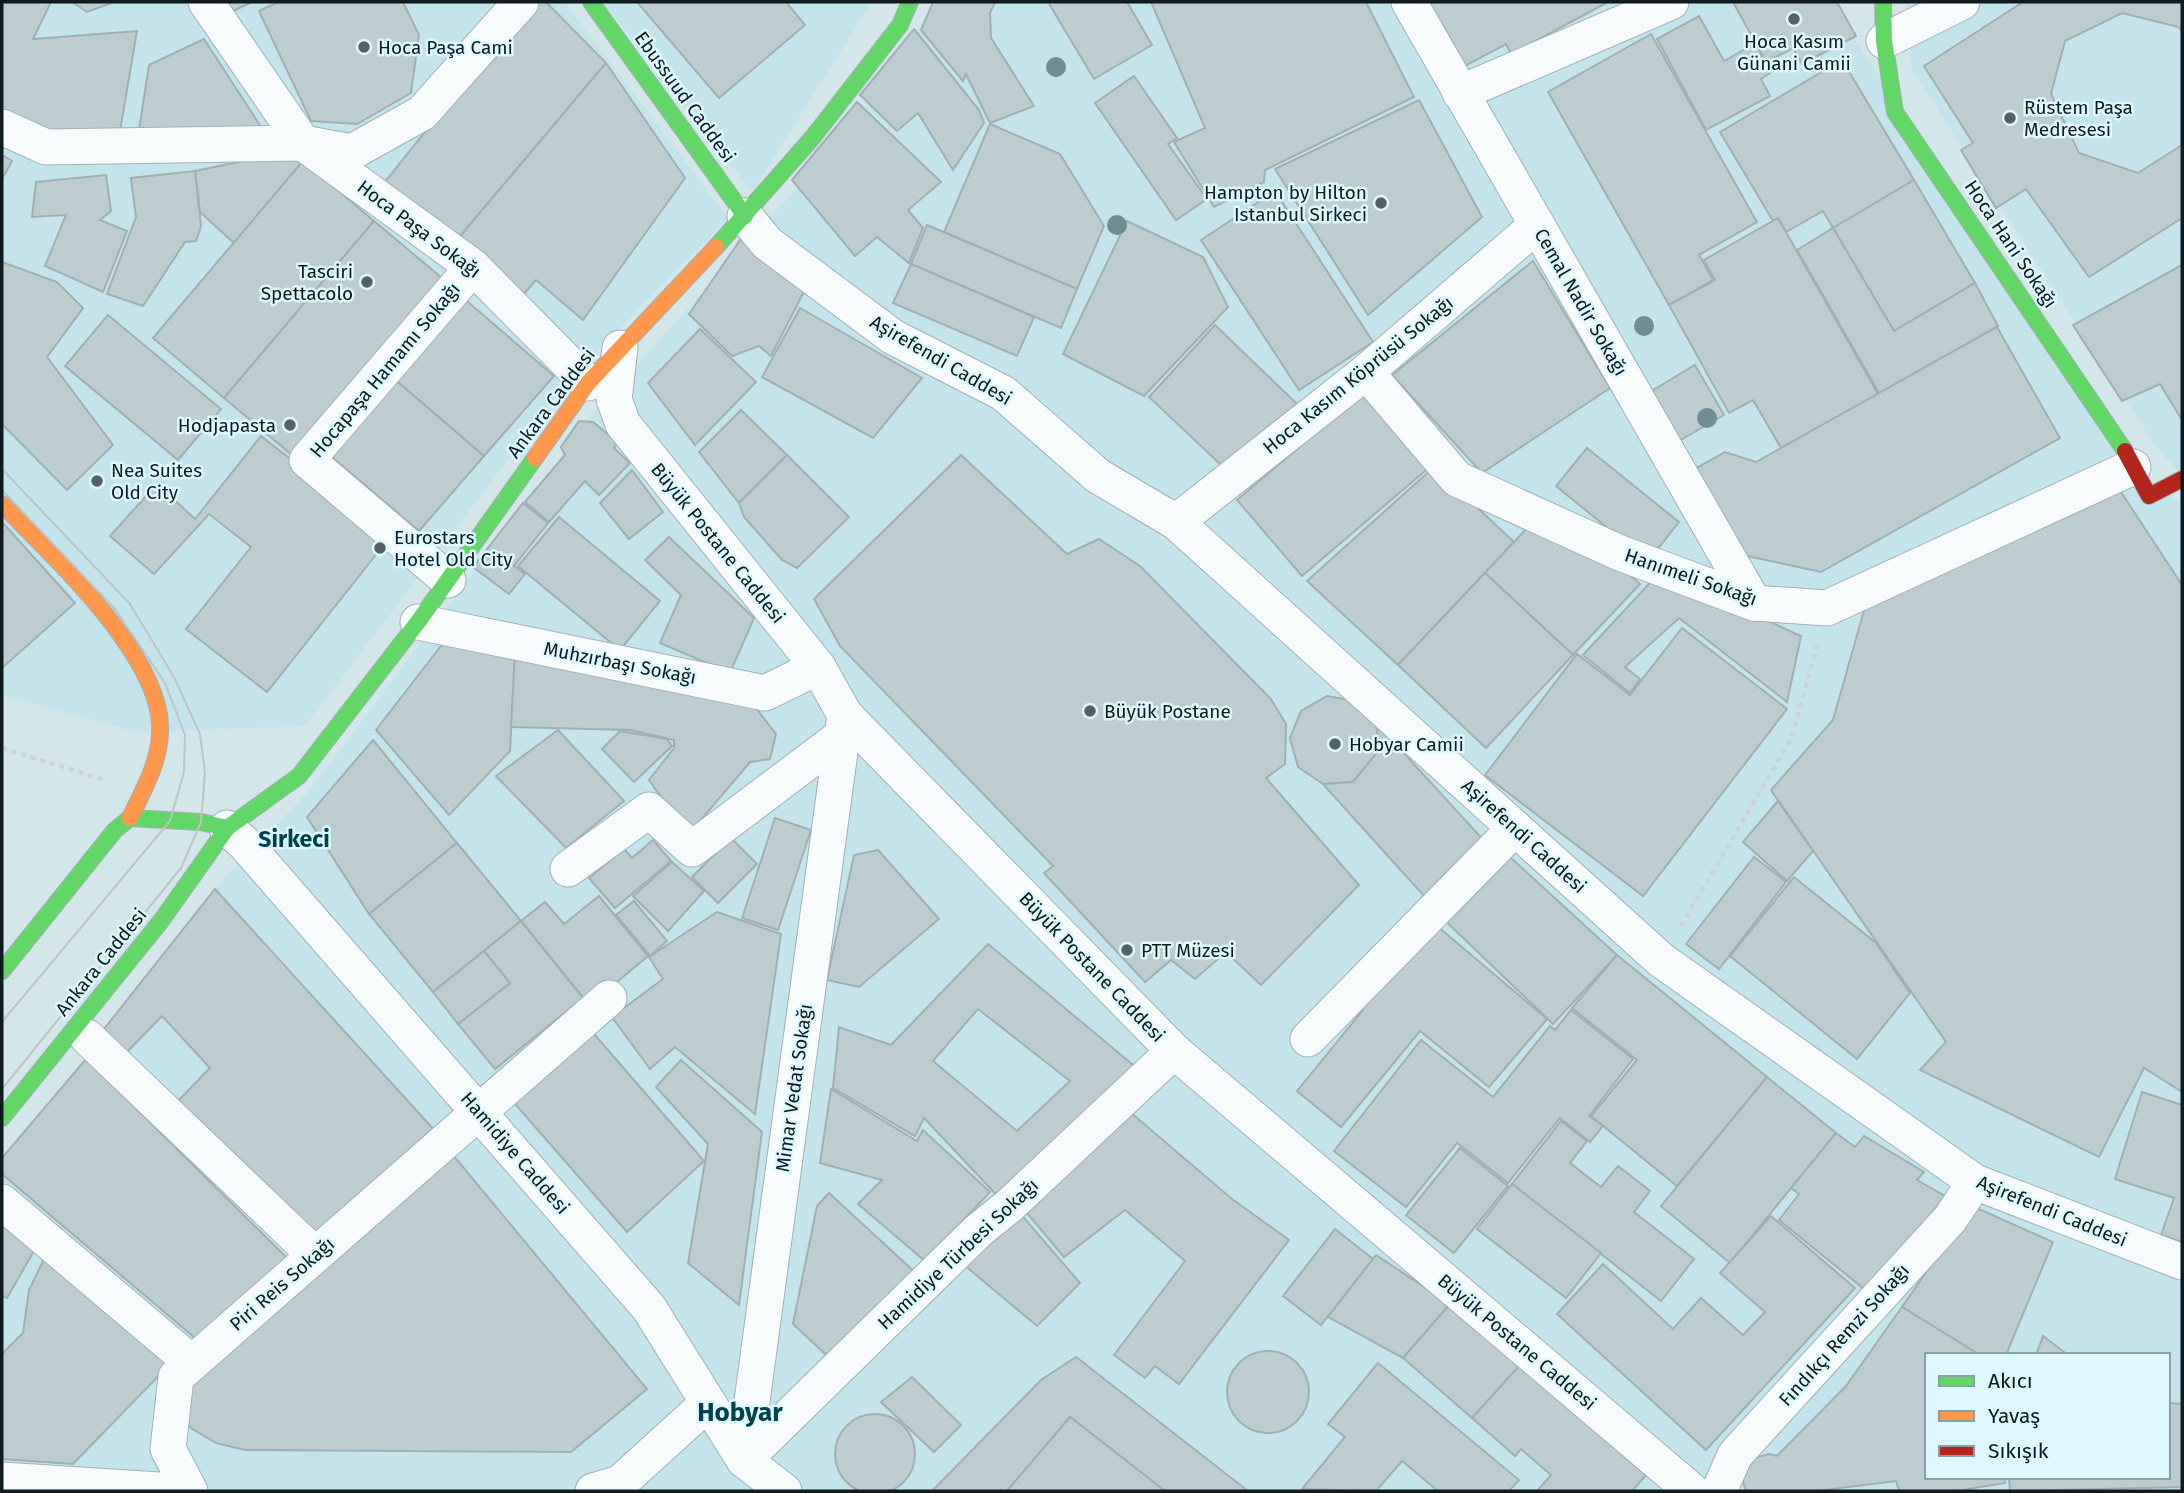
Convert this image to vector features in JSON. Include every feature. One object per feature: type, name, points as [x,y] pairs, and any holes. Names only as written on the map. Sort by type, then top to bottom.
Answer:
[{"type":"main road","name":"Ebussuud Caddesi","points":[[592,2],[745,216]]},
{"type":"main road","name":"Ankara Caddesi","points":[[2,1118],[161,921],[227,828],[299,776],[418,622],[589,383],[745,216],[845,99],[900,25],[911,2]]},
{"type":"main road","name":"Hoca Hani Sokağı","points":[[1883,2],[1884,41],[1895,112],[2117,437],[2155,486]]},
{"type":"main road","points":[[2155,486],[2182,479]]},
{"type":"main road","points":[[2,504],[107,615],[149,683],[160,716],[157,756],[130,818],[115,830],[2,971]]},
{"type":"main road","points":[[130,818],[201,822],[227,828]]},
{"type":"main road","points":[[13,930],[48,913]]},
{"type":"street","points":[[206,2],[303,143]]},
{"type":"street","name":"Hoca Paşa Sokağı","points":[[2,127],[46,147],[303,143],[352,152],[422,113],[522,2]]},
{"type":"street","name":"Cemal Nadir Sokağı","points":[[1409,2],[1754,603]]},
{"type":"street","points":[[1460,93],[1671,2]]},
{"type":"street","points":[[1884,41],[1962,2]]},
{"type":"street","name":"Hoca Paşa Sokağı","points":[[303,143],[472,267],[589,383]]},
{"type":"street","name":"Aşirefendi Caddesi","points":[[745,216],[767,243],[893,338],[1003,393],[1098,476],[1176,522],[1661,960],[1975,1182],[2182,1262]]},
{"type":"street","name":"Hoca Kasım Köprüsü Sokağı","points":[[1176,522],[1366,373],[1537,225]]},
{"type":"street","name":"Hocapaşa Hamamı Sokağı","points":[[448,580],[307,460],[472,267]]},
{"type":"street","name":"Büyük Postane Caddesi","points":[[620,348],[614,398],[622,424],[818,667],[844,725],[1174,1051],[1692,1491]]},
{"type":"street","name":"Hanımeli Sokağı","points":[[1366,373],[1457,480],[1620,553],[1754,603],[1827,608],[2155,486]]},
{"type":"street","name":"Muhzırbaşı Sokağı","points":[[418,622],[765,692],[818,667]]},
{"type":"street","points":[[568,869],[649,810],[692,849],[844,725]]},
{"type":"street","name":"Mimar Vedat Sokağı","points":[[744,1460],[844,725]]},
{"type":"street","name":"Hamidiye Caddesi","points":[[227,828],[245,844],[480,1111],[649,1308],[744,1460],[784,1491]]},
{"type":"street","points":[[1308,1039],[1515,828]]},
{"type":"street","name":"Piri Reis Sokağı","points":[[190,1491],[167,1449],[176,1377],[609,998]]},
{"type":"street","points":[[87,1037],[315,1255]]},
{"type":"street","name":"Hamidiye Türbesi Sokağı","points":[[744,1460],[979,1230],[1174,1051]]},
{"type":"street","name":"Fındıkçı Remzi Sokağı","points":[[1719,1491],[1735,1455],[1950,1219],[1975,1182]]},
{"type":"street","points":[[2,1202],[192,1363]]},
{"type":"street","points":[[593,1491],[620,1483],[708,1403]]},
{"type":"street","points":[[2,1480],[93,1489],[175,1491]]},
{"type":"path","points":[[1661,960],[1792,737],[1827,608]]},
{"type":"path","points":[[2,748],[108,781],[106,792]]},
{"type":"shaded area","points":[[2,2],[565,2],[728,218],[565,385],[305,726],[135,732],[2,695]]},
{"type":"shaded area","points":[[603,2],[872,2],[752,192]]},
{"type":"shaded area","points":[[936,2],[1812,2],[1857,42],[2139,476],[2182,504],[2182,1491],[2,1491],[2,1166],[221,882],[309,791],[596,410],[851,128]]},
{"type":"shaded area","points":[[1905,2],[2182,2],[2182,475],[2157,448],[1912,70]]},
{"type":"building","points":[[2,2],[51,2],[33,39],[137,31],[120,131],[41,137],[2,112]]},
{"type":"building","points":[[72,2],[114,2],[87,12]]},
{"type":"building","points":[[221,2],[252,2],[229,13]]},
{"type":"building","name":"Hoca Paşa Cami","points":[[278,2],[403,2],[419,35],[411,93],[357,124],[311,121],[259,11]]},
{"type":"building","points":[[529,2],[546,2],[606,63],[457,240],[384,183]]},
{"type":"building","points":[[637,2],[786,2],[805,25],[719,98]]},
{"type":"building","points":[[933,2],[995,2],[990,13],[991,38],[1034,106],[990,123],[966,74],[963,81],[921,30]]},
{"type":"building","points":[[1048,2],[1127,2],[1152,45],[1094,79]]},
{"type":"building","points":[[1151,2],[1366,2],[1414,97],[1265,170],[1264,182],[1214,207],[1174,142],[1205,128]]},
{"type":"building","points":[[1420,2],[1608,2],[1511,54],[1506,44],[1465,66],[1443,25],[1435,29]]},
{"type":"building","name":"Hoca Kasım Günani Camii","points":[[1733,2],[1837,2],[1856,36],[1802,64],[1793,48],[1766,62]]},
{"type":"building","name":"Rüstem Paşa Medresesi","points":[[2023,2],[2182,2],[2182,32],[2179,27],[2122,13],[2065,41],[2051,94],[2079,153],[2138,173],[2182,145],[2182,218],[2089,277],[2026,189],[1996,208],[1961,150],[1973,143],[1924,66]]},
{"type":"building","points":[[1699,16],[1724,61],[1756,43],[1770,73],[1761,79],[1770,96],[1706,130],[1657,39]]},
{"type":"building","points":[[914,29],[979,110],[984,123],[953,170],[918,113],[897,131],[860,95]]},
{"type":"building","points":[[1651,34],[1757,222],[1699,255],[1713,280],[1669,305],[1548,92]]},
{"type":"building","points":[[204,39],[263,130],[137,143],[149,65]]},
{"type":"building","points":[[1842,60],[1914,180],[1833,228],[1823,211],[1786,232],[1778,218],[1773,221],[1720,132]]},
{"type":"building","points":[[606,63],[685,178],[583,320],[536,280],[523,295],[457,240]]},
{"type":"building","points":[[1134,76],[1177,138],[1168,144],[1207,199],[1176,220],[1095,103]]},
{"type":"building","points":[[1419,100],[1482,217],[1368,315],[1275,169]]},
{"type":"building","points":[[857,102],[941,182],[908,210],[923,228],[909,263],[877,237],[855,256],[792,180]]},
{"type":"building","points":[[990,124],[1060,154],[1104,226],[1077,289],[944,232]]},
{"type":"building","points":[[291,151],[303,161],[234,243],[200,212],[195,171]]},
{"type":"building","points":[[2,155],[12,161],[2,179]]},
{"type":"building","points":[[303,161],[374,221],[224,398],[153,338]]},
{"type":"building","points":[[195,171],[201,226],[196,241],[185,242],[143,306],[107,294],[136,217],[131,178]]},
{"type":"building","points":[[106,175],[111,211],[100,220],[127,231],[103,292],[45,266],[66,215],[32,217],[36,182]]},
{"type":"building","points":[[1914,180],[1975,283],[1894,331],[1833,228]]},
{"type":"building","points":[[1275,191],[1373,342],[1299,390],[1201,240]]},
{"type":"building","points":[[1778,218],[1878,394],[1781,448],[1753,400],[1729,413],[1669,305],[1715,280],[1704,260]]},
{"type":"building","points":[[374,221],[448,283],[298,460],[224,398]]},
{"type":"building","points":[[1127,221],[1203,257],[1228,307],[1144,396],[1063,354]]},
{"type":"building","points":[[927,225],[1077,289],[1061,328],[911,264]]},
{"type":"building","points":[[1833,228],[1894,331],[1975,283],[1998,326],[1879,393],[1797,250]]},
{"type":"building","points":[[745,233],[810,280],[771,356],[759,346],[732,356],[689,314]]},
{"type":"building","points":[[1533,261],[1610,388],[1482,473],[1392,375]]},
{"type":"building","points":[[2,262],[57,282],[83,308],[47,357],[113,445],[67,490],[2,424]]},
{"type":"building","points":[[911,264],[1034,317],[1017,356],[893,303]]},
{"type":"building","points":[[2182,265],[2182,420],[2160,384],[2122,401],[2073,325]]},
{"type":"building","points":[[461,296],[554,376],[484,456],[392,377]]},
{"type":"building","points":[[800,308],[922,378],[873,438],[762,377]]},
{"type":"building","points":[[108,315],[221,409],[178,460],[65,366]]},
{"type":"building","points":[[1215,325],[1297,404],[1221,465],[1149,397]]},
{"type":"building","points":[[1997,327],[2060,438],[1821,572],[1743,555],[1695,469],[1725,452],[1756,462]]},
{"type":"building","points":[[700,329],[756,382],[695,445],[648,383]]},
{"type":"building","points":[[1695,365],[1724,415],[1679,441],[1650,392]]},
{"type":"building","points":[[392,377],[484,456],[419,531],[326,452]]},
{"type":"building","points":[[1366,390],[1432,465],[1302,576],[1237,500]]},
{"type":"building","points":[[741,410],[787,455],[739,503],[699,452]]},
{"type":"building","points":[[579,421],[593,422],[618,443],[614,448],[630,463],[599,495],[585,481],[549,522],[525,502],[565,455],[561,447]]},
{"type":"building","points":[[261,436],[390,537],[267,692],[186,629],[251,547],[209,514],[154,574],[110,536],[157,484],[195,519]]},
{"type":"building","points":[[1587,448],[1679,522],[1648,561],[1556,486]]},
{"type":"building","points":[[787,455],[849,517],[797,568],[782,560],[744,517],[739,503]]},
{"type":"building","name":"Büyük Postane","points":[[961,455],[1067,554],[1099,539],[1140,566],[1271,699],[1286,724],[1285,764],[1266,778],[1359,885],[1261,985],[1226,952],[1195,979],[1171,960],[1145,982],[1044,873],[1053,866],[840,646],[814,599]]},
{"type":"building","points":[[1434,467],[1514,542],[1398,665],[1307,581]]},
{"type":"building","points":[[632,470],[663,512],[629,539],[600,503]]},
{"type":"building","points":[[2119,489],[2182,585],[2182,1092],[2144,1068],[2099,1157],[1920,1070],[1946,1042],[1771,790],[1833,720],[1865,607]]},
{"type":"building","points":[[523,503],[548,523],[514,566],[525,574],[509,594],[473,567]]},
{"type":"building","points":[[559,517],[660,601],[620,650],[518,566]]},
{"type":"building","points":[[2,522],[75,603],[2,668]]},
{"type":"building","points":[[1531,524],[1609,556],[1640,584],[1573,655],[1485,573]]},
{"type":"building","points":[[669,537],[754,618],[730,673],[660,643],[681,595],[645,560]]},
{"type":"building","points":[[1660,572],[1801,636],[1787,702],[1679,618],[1625,667],[1640,679],[1630,693],[1583,655]]},
{"type":"building","points":[[1485,573],[1573,655],[1486,748],[1398,665]]},
{"type":"building","points":[[1682,628],[1787,709],[1643,896],[1485,775],[1577,654],[1630,695]]},
{"type":"building","points":[[444,642],[515,653],[510,751],[449,815],[376,730]]},
{"type":"building","points":[[515,653],[748,698],[776,734],[770,759],[750,762],[688,835],[649,780],[674,748],[674,740],[630,730],[511,727]]},
{"type":"building","name":"Hobyar Camii","points":[[1327,696],[1356,701],[1376,723],[1379,750],[1353,782],[1323,784],[1298,767],[1290,738],[1301,711]]},
{"type":"building","points":[[1376,723],[1489,846],[1433,906],[1323,784],[1353,782],[1379,750]]},
{"type":"building","points":[[558,730],[624,801],[566,848],[496,776]]},
{"type":"building","points":[[620,731],[667,739],[672,746],[634,782],[602,749]]},
{"type":"building","points":[[373,740],[457,843],[369,914],[307,817]]},
{"type":"building","points":[[1778,801],[1813,851],[1787,881],[1743,842]]},
{"type":"building","points":[[775,818],[811,830],[778,930],[742,918]]},
{"type":"building","points":[[731,838],[757,864],[718,903],[692,877]]},
{"type":"building","points":[[653,840],[671,861],[615,908],[589,878],[624,849],[632,858]]},
{"type":"building","points":[[457,843],[521,921],[433,992],[369,914]]},
{"type":"building","points":[[1499,847],[1617,955],[1553,1024],[1436,912]]},
{"type":"building","points":[[878,850],[939,919],[859,987],[827,980],[854,855]]},
{"type":"building","points":[[1754,857],[1786,882],[1719,969],[1686,944]]},
{"type":"building","points":[[672,862],[704,891],[668,931],[633,896]]},
{"type":"building","points":[[1794,877],[1876,943],[1910,993],[1857,1059],[1730,956]]},
{"type":"building","points":[[215,889],[437,1133],[319,1240],[171,1108],[210,1068],[162,1016],[127,1052],[104,1029]]},
{"type":"building","points":[[599,896],[648,956],[589,1005],[521,921],[545,902],[564,924]]},
{"type":"building","points":[[634,901],[667,941],[650,956],[616,915]]},
{"type":"building","points":[[717,912],[781,934],[755,1114],[675,1047],[650,1069],[612,1017],[663,979],[649,957]]},
{"type":"building","points":[[1430,920],[1547,1019],[1489,1087],[1420,1031],[1341,1127],[1297,1091],[1363,1010],[1359,1007]]},
{"type":"building","points":[[521,921],[583,998],[495,1069],[458,1024],[510,983],[484,951]]},
{"type":"building","points":[[988,944],[1144,1074],[1006,1205],[924,1118],[915,1136],[833,1088],[839,1027],[891,1045]],"holes":[[[978,1009],[1070,1081],[1017,1131],[933,1061]]]},
{"type":"building","points":[[484,951],[510,983],[458,1024],[433,992]]},
{"type":"building","points":[[1617,955],[1767,1077],[1677,1186],[1591,1116],[1637,1060],[1572,1008]]},
{"type":"building","points":[[1571,1010],[1633,1059],[1589,1116],[1603,1126],[1590,1142],[1560,1118],[1508,1183],[1457,1143],[1406,1207],[1334,1151],[1421,1040],[1493,1097],[1550,1026],[1555,1030]]},
{"type":"building","points":[[588,1027],[704,1161],[627,1232],[509,1097]]},
{"type":"building","points":[[86,1059],[288,1259],[196,1339],[2,1174],[2,1158]]},
{"type":"building","points":[[681,1060],[762,1132],[739,1305],[688,1263],[708,1144],[656,1087]]},
{"type":"building","points":[[1767,1077],[1836,1133],[1730,1263],[1661,1206]]},
{"type":"building","points":[[831,1089],[917,1141],[923,1130],[990,1192],[925,1261],[858,1204],[882,1180],[820,1163]]},
{"type":"building","points":[[2142,1092],[2182,1105],[2182,1242],[2161,1235],[2174,1198],[2115,1179]]},
{"type":"building","points":[[1130,1112],[1232,1199],[1289,1240],[1179,1384],[1155,1366],[1145,1378],[1114,1355],[1185,1261],[1125,1210],[1064,1257],[1016,1200]]},
{"type":"building","points":[[1561,1121],[1587,1141],[1570,1163],[1601,1187],[1618,1166],[1650,1191],[1634,1212],[1694,1259],[1661,1301],[1512,1184]]},
{"type":"building","points":[[1836,1133],[1855,1147],[1864,1136],[1924,1172],[1917,1180],[1945,1196],[1869,1293],[1779,1220],[1799,1194],[1791,1188]]},
{"type":"building","points":[[1460,1148],[1508,1186],[1454,1253],[1406,1215]]},
{"type":"building","points":[[453,1155],[647,1389],[571,1452],[245,1450],[216,1443],[191,1428],[179,1412],[188,1376]]},
{"type":"building","points":[[1512,1184],[1601,1253],[1566,1298],[1477,1229]]},
{"type":"building","points":[[829,1193],[919,1276],[837,1365],[793,1324],[817,1206]]},
{"type":"building","points":[[1013,1205],[1080,1283],[1037,1326],[963,1264]]},
{"type":"building","points":[[1972,1206],[2053,1242],[2007,1353],[1977,1353],[1902,1307]]},
{"type":"building","points":[[2,1215],[39,1242],[7,1298],[2,1295]]},
{"type":"building","points":[[1771,1216],[1855,1288],[1706,1450],[1557,1314],[1603,1264],[1673,1329],[1701,1298],[1743,1335],[1765,1312],[1720,1273]]},
{"type":"building","points":[[1335,1229],[1373,1259],[1321,1325],[1283,1296]]},
{"type":"building","points":[[1376,1255],[1450,1304],[1403,1358],[1328,1317]]},
{"type":"building","points":[[45,1257],[172,1362],[73,1464],[2,1459],[2,1354],[23,1333],[29,1290]]},
{"type":"building","points":[[1450,1304],[1520,1365],[1472,1418],[1403,1358]]},
{"type":"building","points":[[1902,1307],[1977,1353],[1925,1353],[1925,1479],[2004,1479],[2005,1483],[1956,1491],[1899,1491],[1896,1481],[1816,1491],[1746,1491],[1742,1478],[1754,1458],[1769,1454],[1777,1456],[1846,1386]]},
{"type":"building","points":[[2043,1336],[2065,1353],[2037,1353]]},
{"type":"building","points":[[1268,1351],[1284,1354],[1297,1363],[1306,1376],[1309,1392],[1306,1408],[1297,1421],[1284,1430],[1268,1433],[1252,1430],[1239,1421],[1230,1408],[1227,1392],[1230,1376],[1239,1363],[1252,1354]]},
{"type":"building","points":[[1076,1357],[1248,1491],[1165,1491],[1070,1417],[1007,1491],[932,1491],[1041,1380]]},
{"type":"building","points":[[1378,1363],[1519,1480],[1509,1491],[1438,1491],[1402,1461],[1376,1491],[1302,1489],[1345,1437],[1328,1424]]},
{"type":"building","points":[[1520,1365],[1646,1475],[1632,1491],[1537,1491],[1551,1475],[1521,1449],[1515,1456],[1472,1418]]},
{"type":"building","points":[[912,1377],[961,1425],[934,1452],[881,1402]]},
{"type":"building","points":[[2170,1403],[2182,1404],[2182,1487],[2010,1491],[2009,1479],[2170,1479]]},
{"type":"building","points":[[875,1414],[890,1417],[903,1426],[912,1439],[915,1454],[912,1469],[903,1482],[890,1491],[875,1494],[860,1491],[847,1482],[838,1469],[835,1454],[838,1439],[847,1426],[860,1417]]},
{"type":"building","points":[[1070,1417],[1165,1491],[1007,1491]]},
{"type":"tram line","points":[[2,469],[130,604],[174,677],[200,734],[205,773],[201,822],[181,868],[2,1089]]},
{"type":"tram line","points":[[2,490],[115,609],[165,683],[185,735],[184,772],[170,821],[2,1022]]},
{"type":"traffic: fast","points":[[591,2],[745,216]]},
{"type":"traffic: fast","points":[[716,247],[813,137],[900,25],[910,2]]},
{"type":"traffic: fast","points":[[1883,2],[1884,41],[1895,112],[2125,451]]},
{"type":"traffic: fast","points":[[2,1118],[161,921],[227,828],[299,776],[418,622],[535,458]]},
{"type":"traffic: fast","points":[[2,971],[115,830],[130,818],[201,822],[227,828]]},
{"type":"traffic: slow","points":[[535,458],[588,383],[716,247]]},
{"type":"traffic: slow","points":[[2,504],[75,579],[101,610],[125,641],[144,673],[157,704],[160,733],[157,755],[150,777],[130,818]]},
{"type":"traffic: jam","points":[[2125,451],[2149,496],[2182,479]]},
{"type":"place","name":"Hoca Kasım Günani Camii","points":[[1794,19]]},
{"type":"place","name":"Hoca Paşa Cami","points":[[364,47]]},
{"type":"place","name":"Rüstem Paşa Medresesi","points":[[2010,118]]},
{"type":"place","name":"Hampton by Hilton Istanbul Sirkeci","points":[[1381,203]]},
{"type":"place","name":"Tasciri Spettacolo","points":[[367,282]]},
{"type":"place","name":"Hodjapasta","points":[[290,425]]},
{"type":"place","name":"Nea Suites Old City","points":[[97,481]]},
{"type":"place","name":"Eurostars Hotel Old City","points":[[380,548]]},
{"type":"place","name":"Büyük Postane","points":[[1090,711]]},
{"type":"place","name":"Hobyar Camii","points":[[1335,744]]},
{"type":"place","name":"PTT Müzesi","points":[[1127,950]]},
{"type":"district","name":"Sirkeci","points":[[294,839]]},
{"type":"district","name":"Hobyar","points":[[740,1412]]}]
